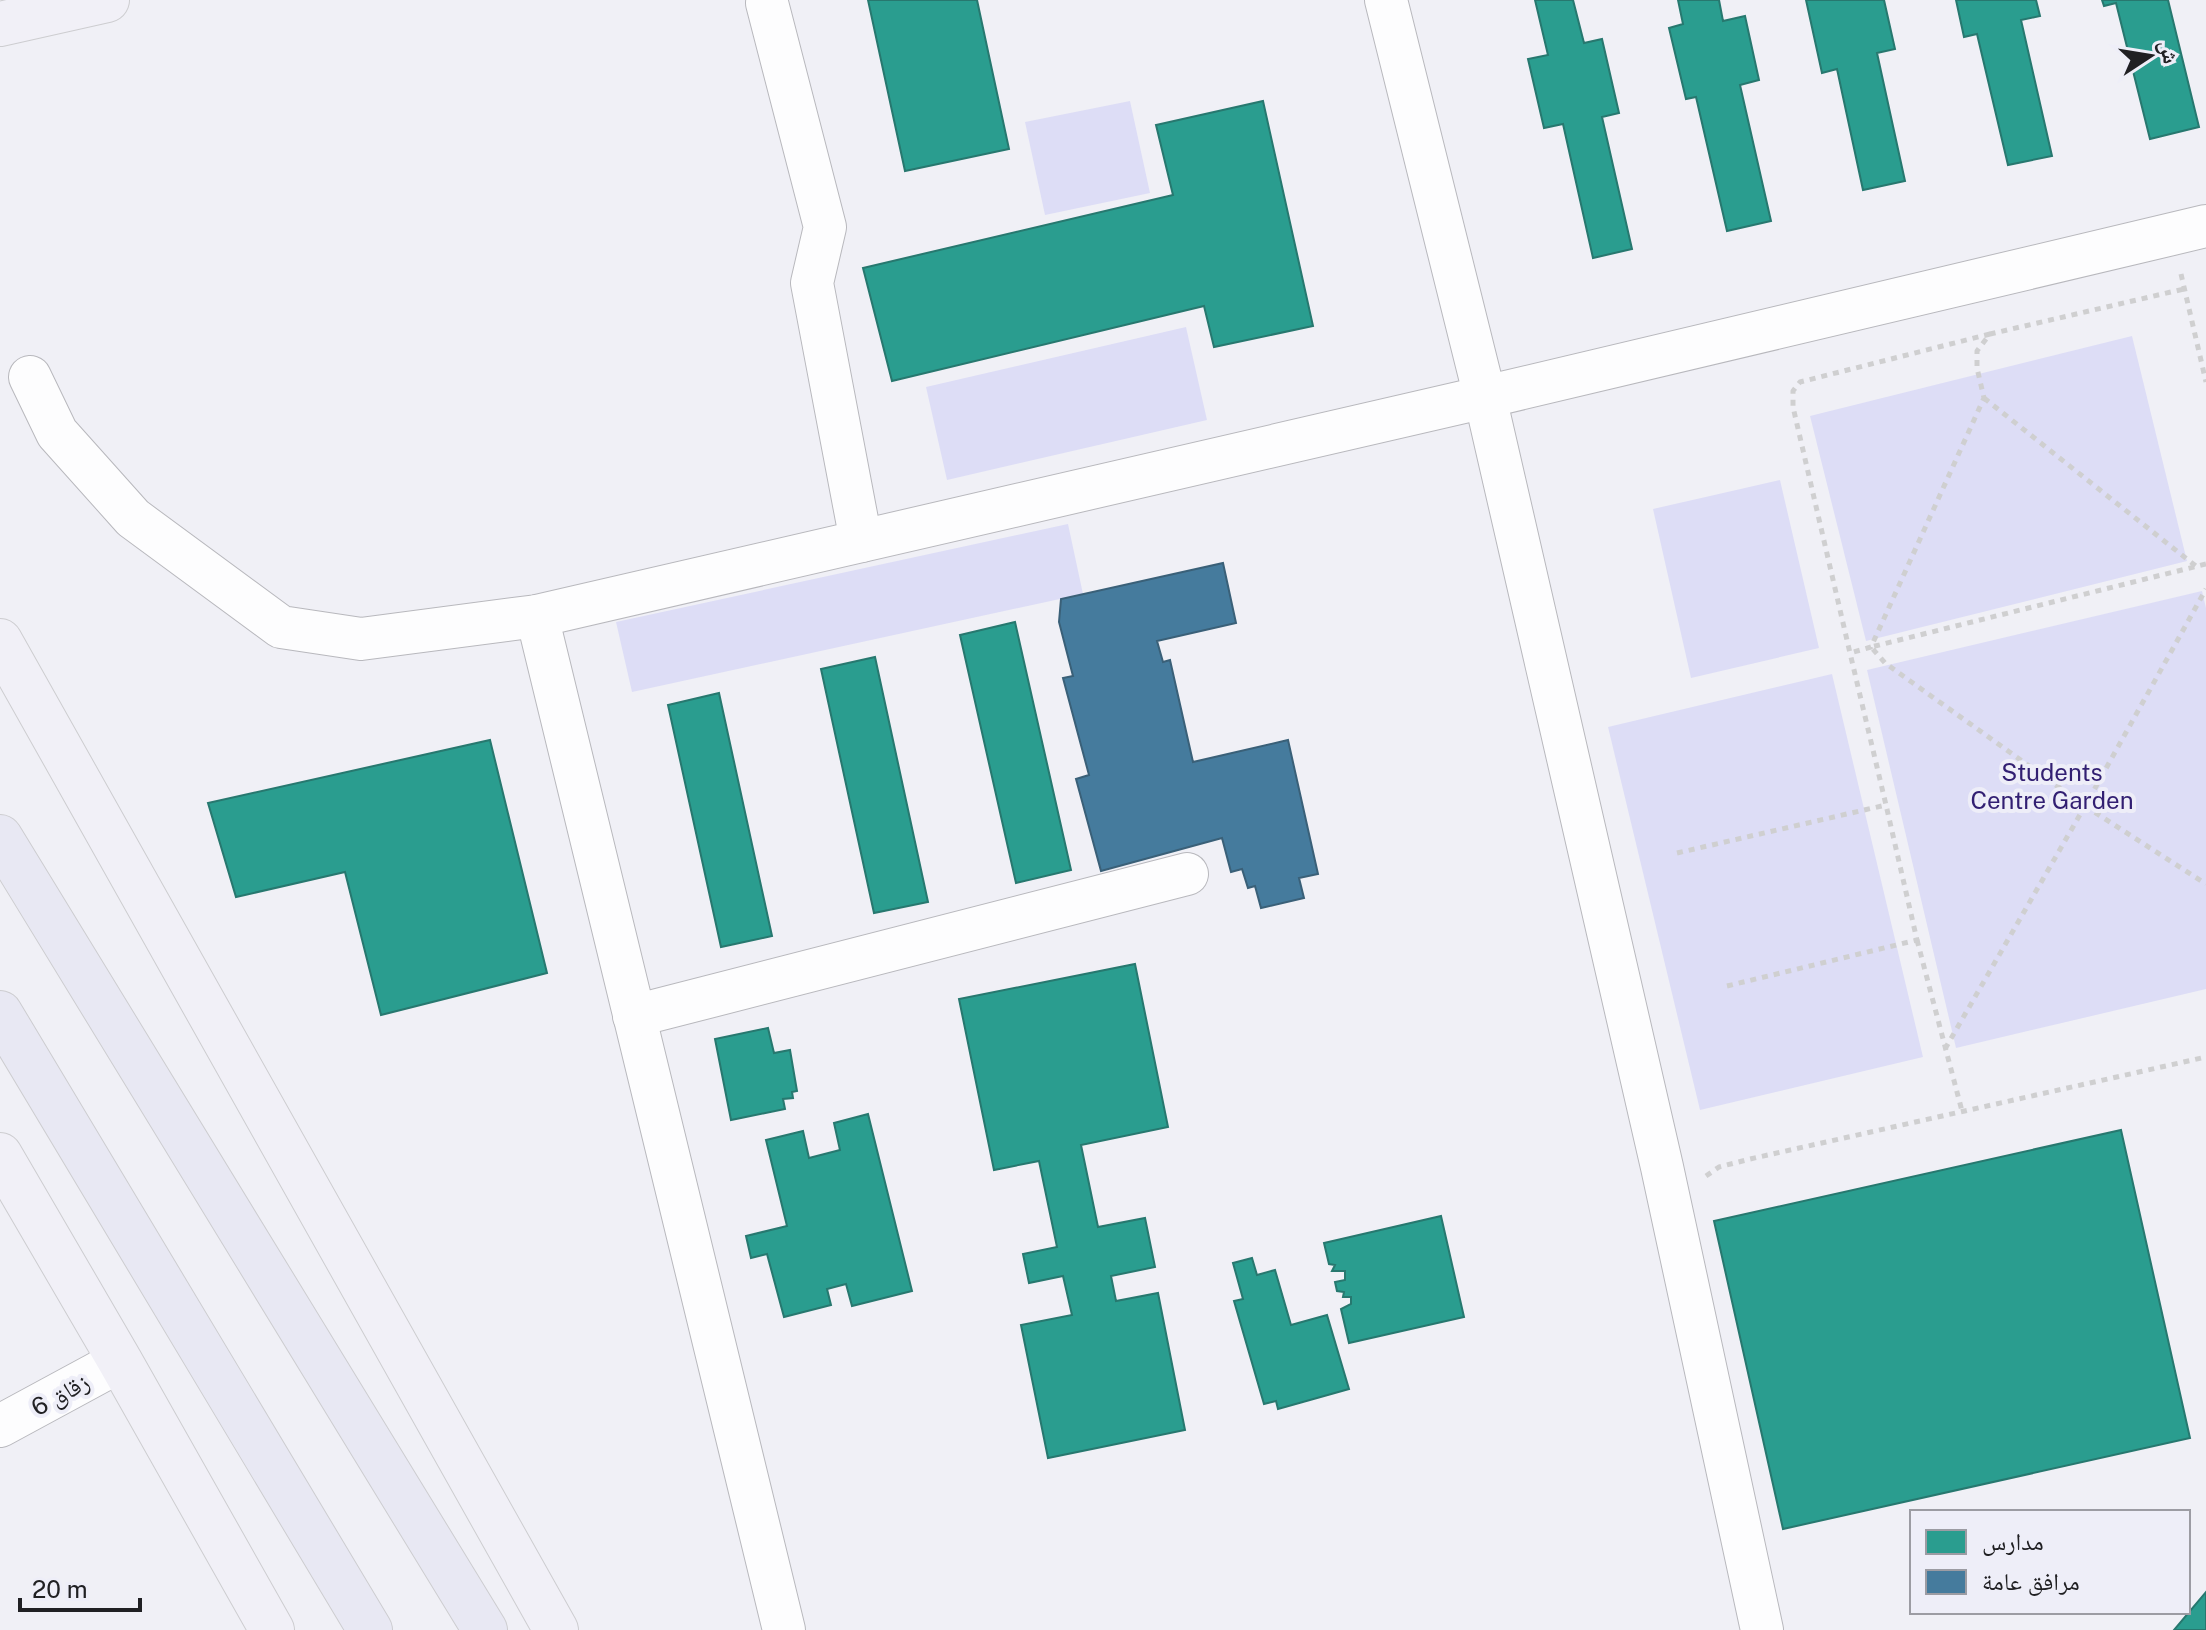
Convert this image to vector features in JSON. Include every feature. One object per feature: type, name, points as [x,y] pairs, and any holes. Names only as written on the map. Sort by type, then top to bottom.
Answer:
[{"type":"highway","points":[[0,837],[485,1630]]},
{"type":"highway","points":[[0,1013],[370,1630]]},
{"type":"main road","points":[[0,24],[107,0]]},
{"type":"main road","points":[[0,641],[556,1630]]},
{"type":"main road","points":[[0,1155],[272,1630]]},
{"type":"street","points":[[1386,0],[1485,397],[1662,1167],[1762,1630]]},
{"type":"street","points":[[767,3],[825,227],[812,283],[861,541]]},
{"type":"street","points":[[30,377],[57,433],[133,518],[281,627],[361,639],[537,616],[1485,397],[2188,230]]},
{"type":"street","points":[[537,616],[784,1630]]},
{"type":"street","points":[[634,1016],[1187,874]]},
{"type":"street","name":"زقاق 6","points":[[0,1426],[120,1361]]},
{"type":"path","points":[[2188,230],[2184,289],[2206,382]]},
{"type":"path","points":[[1962,1111],[1917,940],[1793,407],[1793,391],[1800,382],[2184,289]]},
{"type":"path","points":[[1871,647],[1984,398],[1977,368],[1977,351],[1990,334]]},
{"type":"path","points":[[1984,398],[2197,567]]},
{"type":"path","points":[[1850,653],[2206,564]]},
{"type":"path","points":[[1945,1049],[2206,589]]},
{"type":"path","points":[[1871,647],[1885,663],[2085,806],[2206,884]]},
{"type":"path","points":[[1677,853],[1886,805]]},
{"type":"path","points":[[1727,986],[1917,940]]},
{"type":"path","points":[[1702,1179],[1719,1167],[2206,1057]]},
{"type":"green space","points":[[1130,101],[1150,193],[1045,215],[1025,122]]},
{"type":"green space","points":[[1186,327],[1207,420],[947,480],[926,387]]},
{"type":"green space","points":[[2132,336],[2187,561],[1866,641],[1810,416]]},
{"type":"green space","points":[[1780,480],[1819,648],[1691,678],[1653,509]]},
{"type":"green space","points":[[1068,524],[1083,594],[632,692],[616,622]]},
{"type":"green space","name":"Students Centre Garden","points":[[2202,591],[2206,608],[2206,989],[1956,1048],[1867,670]]},
{"type":"green space","points":[[1832,674],[1923,1057],[1700,1110],[1608,727]]},
{"type":"building: مدارس","points":[[868,0],[977,0],[1009,149],[905,171]]},
{"type":"building: مدارس","points":[[1535,0],[1573,0],[1584,43],[1602,39],[1619,113],[1602,117],[1632,249],[1593,258],[1563,124],[1544,128],[1528,59],[1548,55]]},
{"type":"building: مدارس","points":[[1678,0],[1719,0],[1723,21],[1745,16],[1759,80],[1740,85],[1771,221],[1727,231],[1696,97],[1686,99],[1669,28],[1683,24]]},
{"type":"building: مدارس","points":[[1806,0],[1884,0],[1895,49],[1877,53],[1905,181],[1863,190],[1837,69],[1822,73]]},
{"type":"building: مدارس","points":[[1956,0],[2036,0],[2040,16],[2021,20],[2052,156],[2008,165],[1977,34],[1964,37]]},
{"type":"building: مدارس","points":[[2102,0],[2168,0],[2199,127],[2150,139],[2116,3],[2104,6]]},
{"type":"building: مدارس","points":[[1263,101],[1313,326],[1214,347],[1204,306],[892,381],[863,268],[1173,195],[1156,125]]},
{"type":"building: مدارس","points":[[1015,622],[1071,870],[1016,883],[960,635]]},
{"type":"building: مدارس","points":[[875,657],[928,902],[874,913],[821,669]]},
{"type":"building: مدارس","points":[[719,693],[772,936],[721,947],[668,705]]},
{"type":"building: مدارس","points":[[490,740],[547,973],[381,1015],[345,872],[236,897],[208,803]]},
{"type":"building: مدارس","points":[[1135,964],[1168,1127],[1081,1145],[1098,1227],[1145,1218],[1155,1267],[1111,1276],[1116,1301],[1158,1293],[1185,1430],[1048,1458],[1021,1325],[1072,1315],[1063,1276],[1029,1283],[1023,1254],[1057,1247],[1039,1161],[994,1170],[959,999]]},
{"type":"building: مدارس","points":[[768,1028],[774,1053],[790,1050],[797,1091],[792,1092],[793,1098],[783,1099],[785,1109],[731,1120],[715,1039]]},
{"type":"building: مدارس","points":[[868,1114],[912,1291],[852,1306],[846,1284],[827,1289],[831,1305],[784,1317],[767,1254],[751,1258],[746,1236],[787,1226],[766,1140],[803,1131],[809,1158],[840,1150],[834,1123]]},
{"type":"building: مدارس","points":[[2121,1130],[2190,1438],[1783,1529],[1714,1221]]},
{"type":"building: مدارس","points":[[1441,1216],[1464,1317],[1349,1343],[1341,1309],[1351,1304],[1351,1297],[1343,1297],[1344,1292],[1337,1291],[1335,1282],[1345,1280],[1345,1271],[1332,1271],[1335,1265],[1329,1264],[1324,1243]]},
{"type":"building: مدارس","points":[[1252,1258],[1257,1275],[1275,1270],[1291,1325],[1327,1315],[1349,1389],[1278,1409],[1276,1401],[1264,1404],[1234,1301],[1243,1299],[1233,1263]]},
{"type":"building: مدارس","points":[[2206,1592],[2206,1630],[2174,1630],[2190,1614]]},
{"type":"building: مرافق عامة","points":[[1223,563],[1236,623],[1157,641],[1163,662],[1170,660],[1193,762],[1288,740],[1318,874],[1299,878],[1304,898],[1261,908],[1255,886],[1248,888],[1242,869],[1231,872],[1222,838],[1101,871],[1076,779],[1089,775],[1063,678],[1073,676],[1059,622],[1061,599]]}]
